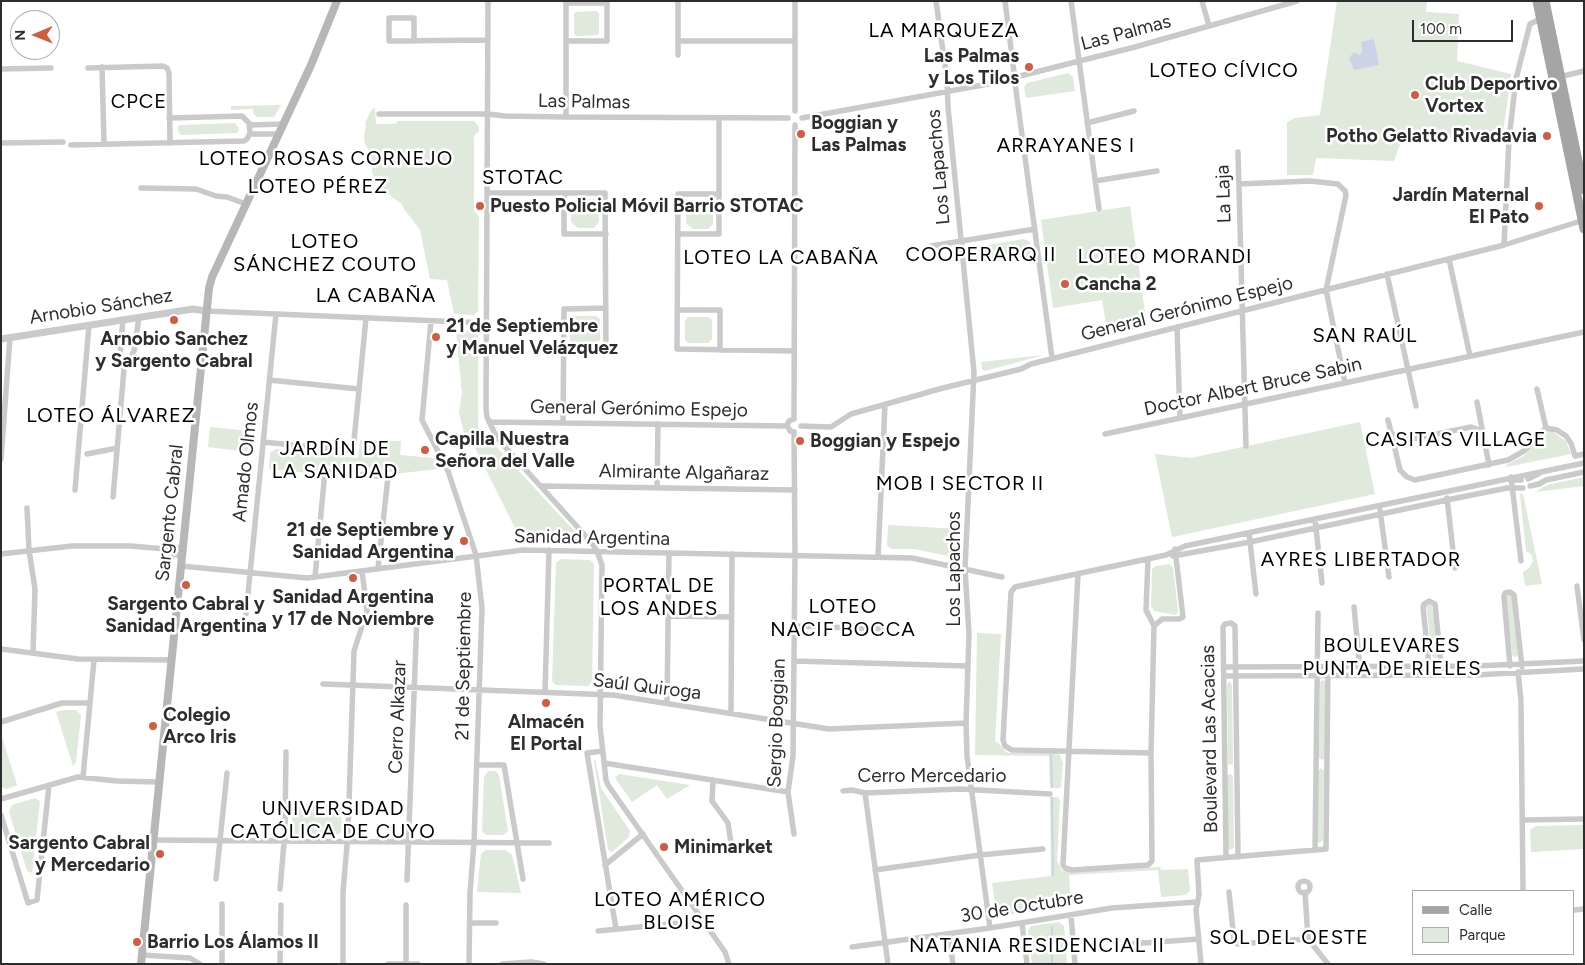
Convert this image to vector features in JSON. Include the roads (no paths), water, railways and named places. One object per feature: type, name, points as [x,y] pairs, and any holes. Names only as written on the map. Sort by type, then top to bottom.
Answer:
[{"type":"main road","name":"Sargento Cabral","points":[[141,964],[210,282],[311,65],[337,1]]},
{"type":"main road","points":[[1537,1],[1584,190]]},
{"type":"main road","points":[[1545,1],[1556,78],[1583,223]]},
{"type":"street","points":[[488,1],[486,409],[489,422],[497,438],[542,486],[597,551],[602,565],[600,726],[608,785],[725,952],[729,964]]},
{"type":"street","points":[[678,1],[678,55]]},
{"type":"street","points":[[795,1],[795,111]]},
{"type":"street","name":"Los Lapachos","points":[[936,1],[947,91],[974,380],[965,569],[969,634],[966,723],[967,756],[990,928]]},
{"type":"street","points":[[1005,1],[1014,72]]},
{"type":"street","points":[[1071,1],[1099,209]]},
{"type":"street","points":[[1202,1],[1209,26]]},
{"type":"street","name":"Las Palmas","points":[[1020,76],[1297,1]]},
{"type":"street","points":[[566,41],[607,41],[607,2],[566,4],[566,41],[566,117]]},
{"type":"street","points":[[414,41],[414,18],[389,18],[389,41],[414,41],[488,40]]},
{"type":"street","points":[[1504,245],[1509,139],[1516,79],[1530,24],[1540,19]]},
{"type":"street","points":[[678,41],[795,41]]},
{"type":"street","points":[[88,68],[163,66],[166,68],[169,73],[170,143]]},
{"type":"street","points":[[1,69],[51,68]]},
{"type":"street","points":[[102,68],[104,144]]},
{"type":"street","points":[[1556,78],[1584,71]]},
{"type":"street","points":[[1009,79],[1010,74],[1014,72]]},
{"type":"street","points":[[1014,72],[1020,76],[1019,82],[1015,84]]},
{"type":"street","points":[[795,125],[802,118],[1009,79]]},
{"type":"street","points":[[1009,79],[1010,82],[1015,84]]},
{"type":"street","points":[[1015,84],[1052,358]]},
{"type":"street","points":[[795,111],[800,113],[802,118]]},
{"type":"street","points":[[795,111],[790,113],[788,118],[790,123],[795,125]]},
{"type":"street","points":[[1087,124],[1134,111]]},
{"type":"street","name":"Las Palmas","points":[[379,114],[788,118]]},
{"type":"street","points":[[71,145],[244,141],[250,134],[249,125],[242,116],[170,118]]},
{"type":"street","points":[[678,234],[719,234],[719,118]]},
{"type":"street","points":[[249,125],[284,124]]},
{"type":"street","points":[[794,419],[795,125]]},
{"type":"street","points":[[250,134],[279,134]]},
{"type":"street","points":[[1,143],[63,142]]},
{"type":"street","name":"La Laja","points":[[1238,152],[1246,446]]},
{"type":"street","points":[[1095,181],[1157,171]]},
{"type":"street","points":[[1239,184],[1310,181],[1338,184],[1343,188],[1346,195],[1326,290],[1345,383]]},
{"type":"street","points":[[141,188],[196,189],[246,204]]},
{"type":"street","points":[[488,193],[605,192],[606,350],[564,351]]},
{"type":"street","points":[[564,193],[564,234],[606,234]]},
{"type":"street","points":[[719,194],[678,194],[677,349],[794,351]]},
{"type":"street","name":"General Gerónimo Espejo","points":[[801,426],[831,427],[851,414],[1021,369],[1030,364],[1052,358],[1504,245],[1583,223]]},
{"type":"street","points":[[930,246],[1035,229]]},
{"type":"street","points":[[1449,258],[1470,356]]},
{"type":"street","points":[[1387,274],[1416,406]]},
{"type":"street","points":[[563,423],[564,309],[606,308]]},
{"type":"street","name":"Arnobio Sánchez","points":[[1,339],[193,309],[206,311]]},
{"type":"street","points":[[678,310],[720,310],[720,350]]},
{"type":"street","points":[[206,311],[487,323]]},
{"type":"street","name":"Amado Olmos","points":[[246,614],[276,314]]},
{"type":"street","points":[[124,369],[134,351],[139,317]]},
{"type":"street","points":[[263,442],[353,451],[366,318]]},
{"type":"street","points":[[113,497],[124,369],[120,358],[123,319]]},
{"type":"street","name":"21 de Septiembre","points":[[431,321],[422,420],[448,471],[476,555],[482,608],[474,842],[470,893],[470,964]]},
{"type":"street","points":[[75,490],[89,325]]},
{"type":"street","points":[[1177,327],[1180,418]]},
{"type":"street","name":"Doctor Albert Bruce Sabin","points":[[1105,434],[1584,332]]},
{"type":"street","points":[[1,459],[10,337]]},
{"type":"street","points":[[120,358],[123,360],[130,359]]},
{"type":"street","points":[[269,380],[359,389]]},
{"type":"street","points":[[1537,389],[1546,428]]},
{"type":"street","points":[[1477,402],[1489,465]]},
{"type":"street","points":[[878,557],[886,404]]},
{"type":"street","points":[[794,419],[799,421],[801,426],[798,431],[794,432],[790,431],[788,426],[789,421],[794,419]]},
{"type":"street","points":[[1388,420],[1400,470],[1411,478],[1420,480],[1508,460],[1519,454],[1546,428]]},
{"type":"street","name":"General Gerónimo Espejo","points":[[489,422],[788,426]]},
{"type":"street","points":[[657,488],[658,424]]},
{"type":"street","points":[[1391,433],[1399,438],[1412,439],[1471,427],[1477,429],[1484,436]]},
{"type":"street","points":[[1546,428],[1557,430],[1566,436],[1571,443],[1575,456],[1584,454]]},
{"type":"street","name":"Sergio Boggian","points":[[794,432],[794,723],[793,756],[788,792],[794,834]]},
{"type":"street","points":[[87,454],[117,448]]},
{"type":"street","points":[[1151,753],[1010,749],[1003,743],[1011,592],[1015,587],[1166,555],[1175,549],[1584,462]]},
{"type":"street","points":[[315,577],[325,471],[388,477],[378,568]]},
{"type":"street","points":[[1528,478],[1540,472]]},
{"type":"street","points":[[1540,472],[1541,479],[1546,480]]},
{"type":"street","points":[[1530,486],[1546,480],[1584,472]]},
{"type":"street","points":[[1511,478],[1521,480]]},
{"type":"street","points":[[1511,478],[1521,561]]},
{"type":"street","name":"Almirante Algañaraz","points":[[542,486],[795,490]]},
{"type":"street","points":[[1166,555],[1176,557],[1381,513],[1512,487],[1523,488]]},
{"type":"street","points":[[1446,491],[1455,568]]},
{"type":"street","points":[[1380,504],[1389,577]]},
{"type":"street","points":[[27,508],[29,550],[35,589],[33,653]]},
{"type":"street","points":[[1315,519],[1322,583]]},
{"type":"street","points":[[1249,533],[1256,594]]},
{"type":"street","points":[[3,553],[72,546],[131,546],[165,550],[172,547],[182,552]]},
{"type":"street","points":[[1154,626],[1162,619],[1179,619],[1183,617],[1175,549]]},
{"type":"street","name":"Sanidad Argentina","points":[[181,566],[307,578],[476,555],[523,550],[549,550],[912,558],[1002,577]]},
{"type":"street","points":[[545,692],[549,550]]},
{"type":"street","points":[[666,703],[669,553]]},
{"type":"street","points":[[731,713],[732,554]]},
{"type":"street","points":[[1078,574],[1063,859],[1065,868],[1072,870],[1148,865],[1151,863],[1154,626],[1146,610],[1148,559]]},
{"type":"street","points":[[343,964],[343,892],[347,842],[354,651],[367,611],[362,571]]},
{"type":"street","points":[[1577,586],[1584,640]]},
{"type":"street","points":[[1517,672],[1522,664],[1514,595],[1508,593],[1504,597],[1510,664],[1517,672],[1521,702],[1523,890]]},
{"type":"street","points":[[1430,675],[1423,607],[1429,601],[1435,604],[1442,675]]},
{"type":"street","points":[[1354,607],[1361,675]]},
{"type":"street","points":[[1315,850],[1318,613]]},
{"type":"street","name":"Cerro Alkazar","points":[[407,880],[410,842],[417,615]]},
{"type":"street","points":[[668,616],[731,617]]},
{"type":"street","name":"Boulevard Las Acacias","points":[[1226,858],[1223,628],[1225,624],[1231,623],[1236,626],[1238,856]]},
{"type":"street","points":[[795,626],[885,628]]},
{"type":"street","points":[[1,649],[94,660],[171,660]]},
{"type":"street","points":[[83,777],[94,660]]},
{"type":"street","points":[[794,661],[968,666]]},
{"type":"street","points":[[1224,667],[1476,666],[1584,661]]},
{"type":"street","points":[[1201,964],[1196,910],[1199,895],[1197,860],[1326,849],[1328,666]]},
{"type":"street","points":[[1224,676],[1476,675],[1584,670]]},
{"type":"street","name":"Saúl Quiroga","points":[[322,684],[600,694],[829,729],[966,723]]},
{"type":"street","points":[[1,722],[62,703],[90,703]]},
{"type":"street","points":[[603,751],[587,754],[616,929]]},
{"type":"street","points":[[280,889],[286,752]]},
{"type":"street","points":[[604,763],[788,792]]},
{"type":"street","points":[[477,765],[504,765],[523,879]]},
{"type":"street","points":[[1316,766],[1327,765]]},
{"type":"street","points":[[1225,769],[1237,769]]},
{"type":"street","points":[[216,879],[227,773]]},
{"type":"street","points":[[1,800],[78,776],[117,781],[159,782]]},
{"type":"street","points":[[713,780],[712,801],[728,823],[731,843]]},
{"type":"street","points":[[1,816],[28,903],[37,900],[49,785]]},
{"type":"street","name":"Cerro Mercedario","points":[[844,791],[852,790],[865,793],[960,788],[1050,794]]},
{"type":"street","points":[[865,793],[888,964]]},
{"type":"street","points":[[1522,820],[1584,819]]},
{"type":"street","points":[[605,865],[643,834]]},
{"type":"street","points":[[153,840],[549,843]]},
{"type":"street","points":[[875,870],[1043,849]]},
{"type":"street","points":[[1229,892],[1234,940],[1237,944],[1308,939]]},
{"type":"street","points":[[1305,892],[1308,939],[1328,964]]},
{"type":"street","name":"30 de Octubre","points":[[852,947],[990,928],[1112,908],[1198,902]]},
{"type":"street","points":[[222,904],[222,964]]},
{"type":"street","points":[[280,964],[281,905]]},
{"type":"street","points":[[406,905],[406,964]]},
{"type":"street","points":[[1071,915],[1075,964]]},
{"type":"street","points":[[598,931],[702,921]]},
{"type":"street","points":[[470,923],[496,923]]},
{"type":"street","points":[[1022,923],[1028,964]]},
{"type":"street","points":[[949,934],[953,964]]},
{"type":"street","points":[[1130,944],[1199,939]]},
{"type":"street","points":[[142,955],[190,958],[200,964]]},
{"type":"street","points":[[388,964],[418,964]]},
{"type":"street","points":[[502,964],[544,964]]},
{"type":"water","points":[[1374,39],[1379,65],[1354,70],[1349,58],[1354,52],[1359,55],[1362,52],[1361,42]]},
{"type":"waterway","points":[[1051,755],[1052,787]]},
{"type":"waterway","points":[[1052,798],[1053,875]]},
{"type":"waterway","points":[[1052,927],[1052,964]]},
{"type":"place","name":"Las Palmas y Los Tilos","points":[[1029,67]]},
{"type":"place","name":"Club Deportivo Vortex","points":[[1415,95]]},
{"type":"place","name":"Boggian y Las Palmas","points":[[801,134]]},
{"type":"place","name":"Potho Gelatto Rivadavia","points":[[1547,136]]},
{"type":"place","name":"Puesto Policial Móvil Barrio STOTAC","points":[[480,206]]},
{"type":"place","name":"Jardín Maternal El Pato","points":[[1539,206]]},
{"type":"place","name":"Cancha 2","points":[[1065,284]]},
{"type":"place","name":"Arnobio Sanchez y Sargento Cabral","points":[[174,320]]},
{"type":"place","name":"21 de Septiembre y Manuel Velázquez","points":[[436,337]]},
{"type":"place","name":"Boggian y Espejo","points":[[800,441]]},
{"type":"place","name":"Capilla Nuestra Señora del Valle","points":[[425,450]]},
{"type":"place","name":"21 de Septiembre y Sanidad Argentina","points":[[464,541]]},
{"type":"place","name":"Sanidad Argentina y 17 de Noviembre","points":[[353,578]]},
{"type":"place","name":"Sargento Cabral y Sanidad Argentina","points":[[186,585]]},
{"type":"place","name":"Almacén El Portal","points":[[546,703]]},
{"type":"place","name":"Colegio Arco Iris","points":[[153,726]]},
{"type":"place","name":"Minimarket","points":[[664,847]]},
{"type":"place","name":"Sargento Cabral y Mercedario","points":[[160,854]]},
{"type":"place","name":"Barrio Los Álamos II","points":[[137,942]]},
{"type":"district","name":"LA MARQUEZA","points":[[944,31]]},
{"type":"district","name":"LOTEO CÍVICO","points":[[1224,71]]},
{"type":"district","name":"CPCE","points":[[139,102]]},
{"type":"district","name":"ARRAYANES I","points":[[1066,146]]},
{"type":"district","name":"LOTEO ROSAS CORNEJO","points":[[326,159]]},
{"type":"district","name":"STOTAC","points":[[523,178]]},
{"type":"district","name":"LOTEO PÉREZ","points":[[318,187]]},
{"type":"district","name":"LOTEO SÁNCHEZ COUTO","points":[[325,254]]},
{"type":"district","name":"COOPERARQ II","points":[[981,255]]},
{"type":"district","name":"LOTEO MORANDI","points":[[1165,257]]},
{"type":"district","name":"LOTEO LA CABAÑA","points":[[781,258]]},
{"type":"district","name":"LA CABAÑA","points":[[376,296]]},
{"type":"district","name":"SAN RAÚL","points":[[1365,336]]},
{"type":"district","name":"LOTEO ÁLVAREZ","points":[[111,416]]},
{"type":"district","name":"CASITAS VILLAGE","points":[[1456,440]]},
{"type":"district","name":"JARDÍN DE LA SANIDAD","points":[[335,460]]},
{"type":"district","name":"MOB I SECTOR II","points":[[960,484]]},
{"type":"district","name":"AYRES LIBERTADOR","points":[[1361,560]]},
{"type":"district","name":"PORTAL DE LOS ANDES","points":[[659,598]]},
{"type":"district","name":"LOTEO NACIF BOCCA","points":[[843,618]]},
{"type":"district","name":"BOULEVARES PUNTA DE RIELES","points":[[1392,658]]},
{"type":"district","name":"UNIVERSIDAD CATÓLICA DE CUYO","points":[[333,820]]},
{"type":"district","name":"LOTEO AMÉRICO BLOISE","points":[[680,912]]},
{"type":"district","name":"SOL DEL OESTE","points":[[1289,938]]},
{"type":"district","name":"NATANIA RESIDENCIAL II","points":[[1037,946]]}]
